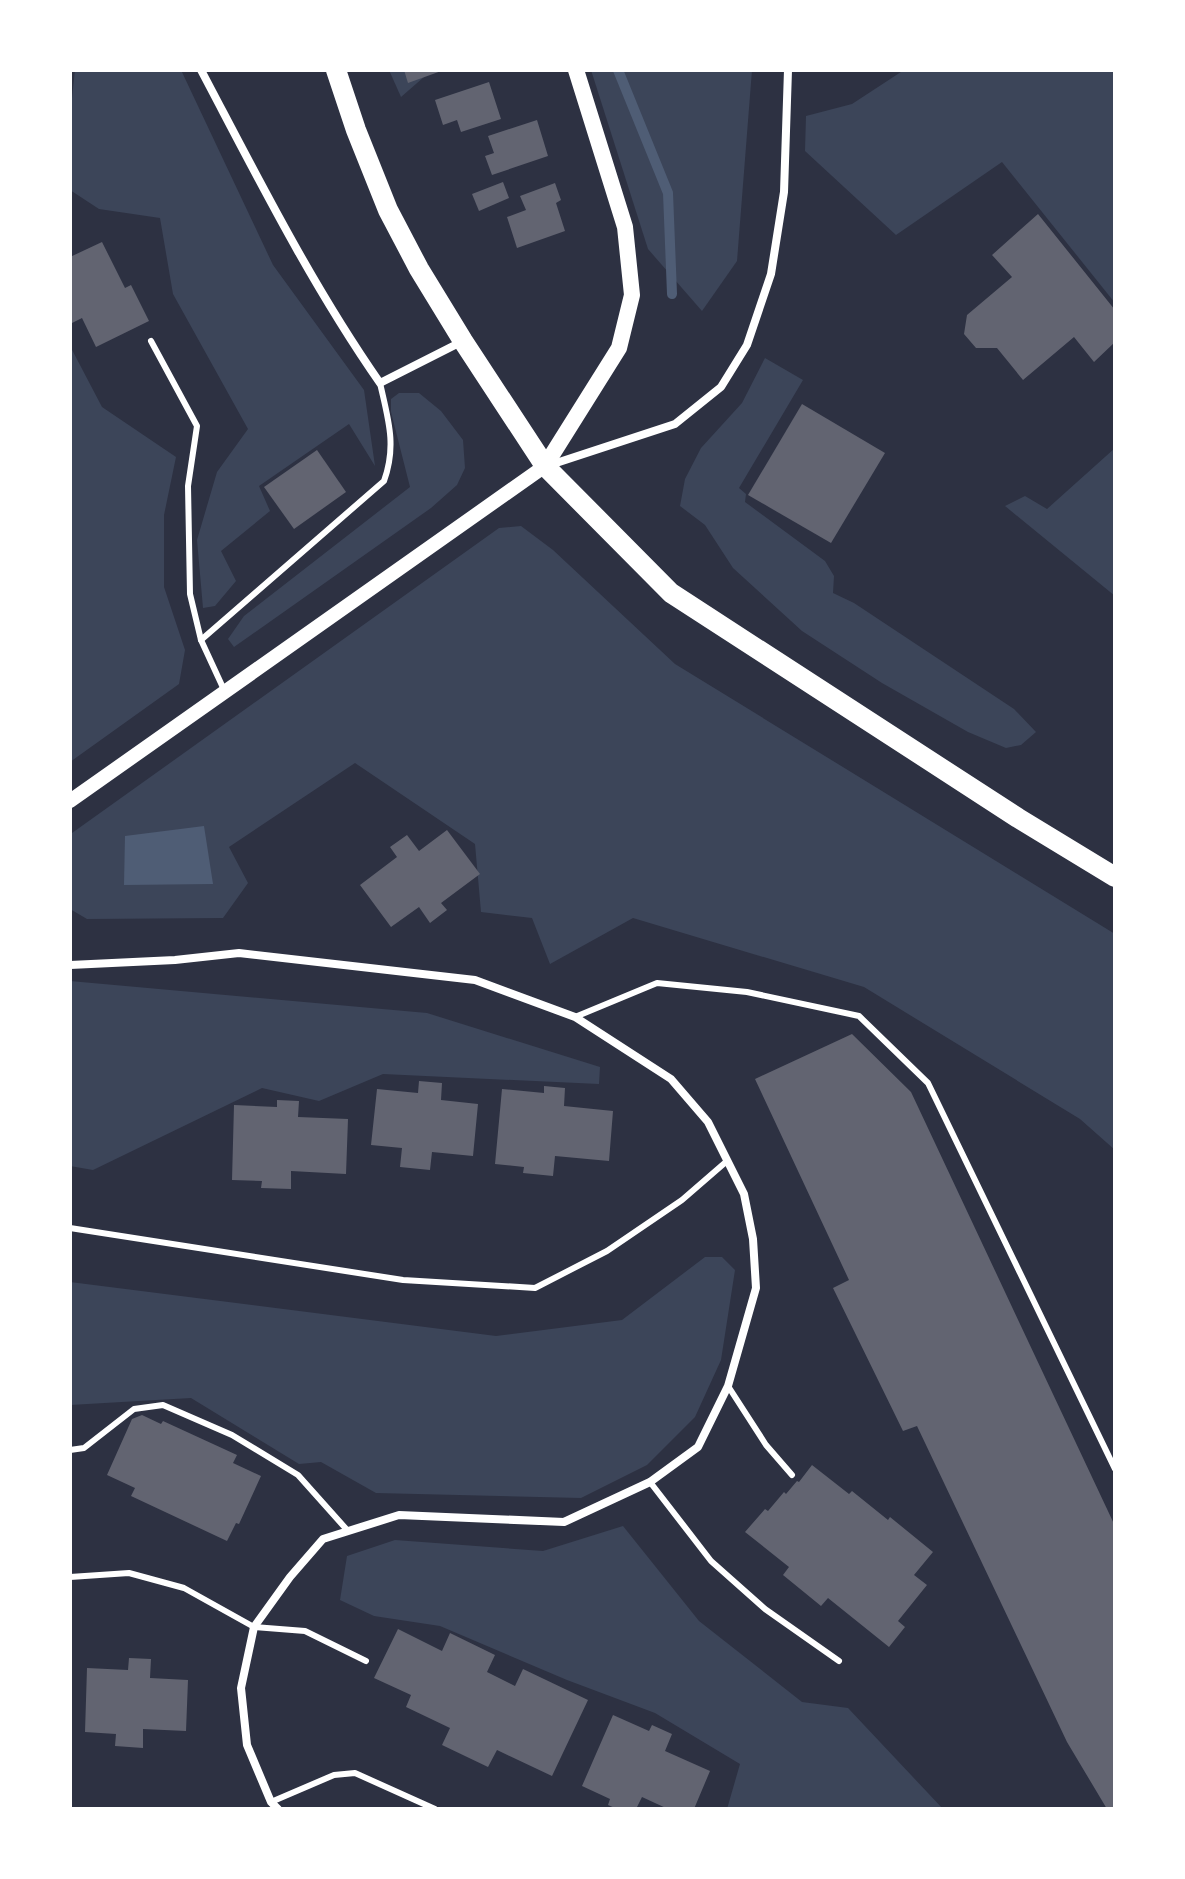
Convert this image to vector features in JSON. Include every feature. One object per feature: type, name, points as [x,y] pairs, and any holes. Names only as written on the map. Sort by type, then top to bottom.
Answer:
[{"type":"main road","points":[[336,70],[388,210],[419,269],[545,466],[671,593],[1115,877]]},
{"type":"main road","points":[[545,466],[619,348],[632,295],[625,227],[576,70]]},
{"type":"street","points":[[201,70],[292,242],[350,340],[380,383],[463,341]]},
{"type":"street","points":[[70,801],[545,466],[675,424],[721,387],[747,345],[771,274],[784,192],[788,70]]},
{"type":"street","points":[[70,965],[175,960],[239,953],[475,980],[575,1017],[671,1079],[708,1122],[744,1194],[753,1239],[756,1288],[728,1386],[698,1447],[650,1482],[564,1522],[399,1515],[323,1539],[290,1577],[254,1627],[241,1688],[247,1745],[275,1805]]},
{"type":"lane","points":[[151,341],[197,426],[188,486],[190,594],[201,640],[225,692]]},
{"type":"lane","points":[[201,640],[384,481],[392,461],[391,433],[380,383]]},
{"type":"lane","points":[[575,1017],[657,983],[747,992],[859,1016],[928,1083],[1115,1469]]},
{"type":"lane","points":[[70,1228],[403,1280],[535,1288],[607,1251],[682,1200],[727,1161]]},
{"type":"lane","points":[[728,1386],[766,1445],[792,1475]]},
{"type":"lane","points":[[70,1450],[84,1448],[134,1409],[163,1405],[232,1435],[298,1475],[348,1531]]},
{"type":"lane","points":[[650,1482],[711,1561],[765,1609],[839,1661]]},
{"type":"lane","points":[[70,1577],[129,1573],[184,1588],[254,1627],[305,1631],[366,1661]]},
{"type":"lane","points":[[275,1805],[334,1775],[355,1773],[435,1809]]},
{"type":"shaded area","points":[[75,70],[181,70],[273,265],[364,390],[375,466],[349,424],[259,486],[270,511],[221,551],[236,581],[215,606],[203,608],[197,540],[217,472],[248,429],[173,294],[160,218],[99,209],[70,190],[70,98]]},
{"type":"shaded area","points":[[389,70],[432,70],[401,97]]},
{"type":"shaded area","points":[[591,70],[752,70],[737,261],[702,311],[648,249]]},
{"type":"shaded area","points":[[904,70],[1115,70],[1115,303],[1002,162],[896,235],[805,151],[806,116],[852,104]]},
{"type":"shaded area","points":[[70,346],[102,407],[176,457],[164,515],[164,587],[185,650],[179,684],[70,762]]},
{"type":"shaded area","points":[[765,358],[803,380],[739,488],[746,494],[745,502],[825,561],[834,576],[833,593],[854,603],[1014,709],[1036,732],[1021,745],[1006,748],[968,732],[882,683],[802,631],[733,568],[705,525],[680,506],[685,479],[701,448],[742,403]]},
{"type":"shaded area","points":[[399,393],[419,393],[441,411],[463,440],[465,468],[457,485],[431,508],[234,647],[228,639],[244,616],[410,487],[391,412],[391,399]]},
{"type":"shaded area","points":[[1115,448],[1115,596],[1005,506],[1025,496],[1047,509]]},
{"type":"shaded area","points":[[521,526],[553,550],[675,664],[1115,934],[1115,1150],[1080,1119],[864,987],[633,918],[550,964],[532,918],[481,912],[475,844],[355,763],[229,847],[248,883],[223,918],[87,919],[70,909],[72,833],[499,528]]},
{"type":"shaded area","points":[[204,826],[213,884],[124,885],[125,836]]},
{"type":"shaded area","points":[[70,981],[427,1013],[600,1067],[599,1084],[383,1074],[319,1101],[262,1088],[93,1170],[70,1166]]},
{"type":"shaded area","points":[[705,1257],[722,1257],[735,1270],[721,1360],[695,1417],[647,1465],[581,1498],[376,1493],[321,1462],[299,1464],[191,1398],[70,1405],[70,1282],[496,1336],[622,1320]]},
{"type":"shaded area","points":[[623,1526],[699,1621],[802,1702],[848,1708],[943,1809],[727,1809],[740,1764],[655,1713],[567,1680],[440,1626],[374,1616],[340,1600],[347,1556],[395,1540],[543,1551]]},
{"type":"building","points":[[404,70],[444,70],[408,83]]},
{"type":"building","points":[[489,82],[501,119],[461,132],[457,120],[443,125],[435,100]]},
{"type":"building","points":[[537,120],[548,156],[492,175],[485,156],[494,153],[488,136]]},
{"type":"building","points":[[503,182],[509,198],[479,211],[472,194]]},
{"type":"building","points":[[555,183],[561,200],[556,203],[565,231],[517,248],[507,217],[526,210],[520,196]]},
{"type":"building","points":[[1038,214],[1115,310],[1115,342],[1094,362],[1074,337],[1023,380],[997,348],[976,348],[964,334],[967,315],[1012,277],[992,255]]},
{"type":"building","points":[[102,242],[125,288],[131,285],[149,321],[96,347],[82,318],[70,324],[70,257]]},
{"type":"building","points":[[802,404],[885,453],[831,543],[748,495]]},
{"type":"building","points":[[317,450],[346,492],[294,529],[264,487]]},
{"type":"building","points":[[447,830],[480,874],[441,903],[447,910],[430,923],[419,907],[391,927],[360,885],[397,857],[390,847],[407,835],[419,851]]},
{"type":"building","points":[[852,1034],[911,1092],[1115,1526],[1115,1809],[1107,1809],[1067,1742],[917,1426],[903,1431],[833,1288],[849,1280],[755,1079]]},
{"type":"building","points":[[419,1081],[442,1083],[441,1100],[478,1104],[473,1156],[432,1152],[430,1170],[400,1167],[402,1148],[371,1145],[377,1089],[418,1093]]},
{"type":"building","points":[[544,1086],[565,1088],[564,1106],[613,1111],[609,1161],[555,1156],[553,1176],[523,1173],[524,1167],[495,1164],[502,1089],[544,1093]]},
{"type":"building","points":[[277,1100],[299,1101],[298,1117],[348,1119],[346,1174],[291,1171],[291,1189],[261,1188],[262,1181],[232,1180],[234,1105],[277,1107]]},
{"type":"building","points":[[142,1415],[161,1424],[163,1421],[237,1455],[233,1463],[261,1476],[239,1524],[236,1523],[227,1541],[131,1496],[135,1488],[107,1475],[132,1419]]},
{"type":"building","points":[[812,1465],[849,1494],[852,1491],[888,1520],[890,1517],[933,1552],[914,1575],[927,1585],[898,1621],[905,1627],[889,1647],[828,1598],[821,1606],[783,1575],[789,1567],[745,1532],[765,1509],[768,1511],[784,1492],[786,1494],[799,1482]]},
{"type":"building","points":[[398,1629],[442,1651],[450,1633],[495,1655],[487,1672],[515,1686],[523,1669],[588,1700],[552,1776],[497,1750],[488,1767],[442,1745],[450,1728],[406,1707],[411,1695],[374,1678]]},
{"type":"building","points":[[129,1658],[151,1659],[150,1678],[188,1680],[186,1731],[143,1729],[143,1748],[115,1746],[116,1734],[85,1732],[87,1668],[128,1670]]},
{"type":"building","points":[[613,1715],[649,1731],[652,1725],[672,1734],[665,1751],[710,1771],[694,1809],[668,1809],[642,1797],[636,1809],[617,1809],[608,1805],[610,1799],[582,1786]]},
{"type":"waterway","points":[[618,70],[668,193],[672,294]]}]
